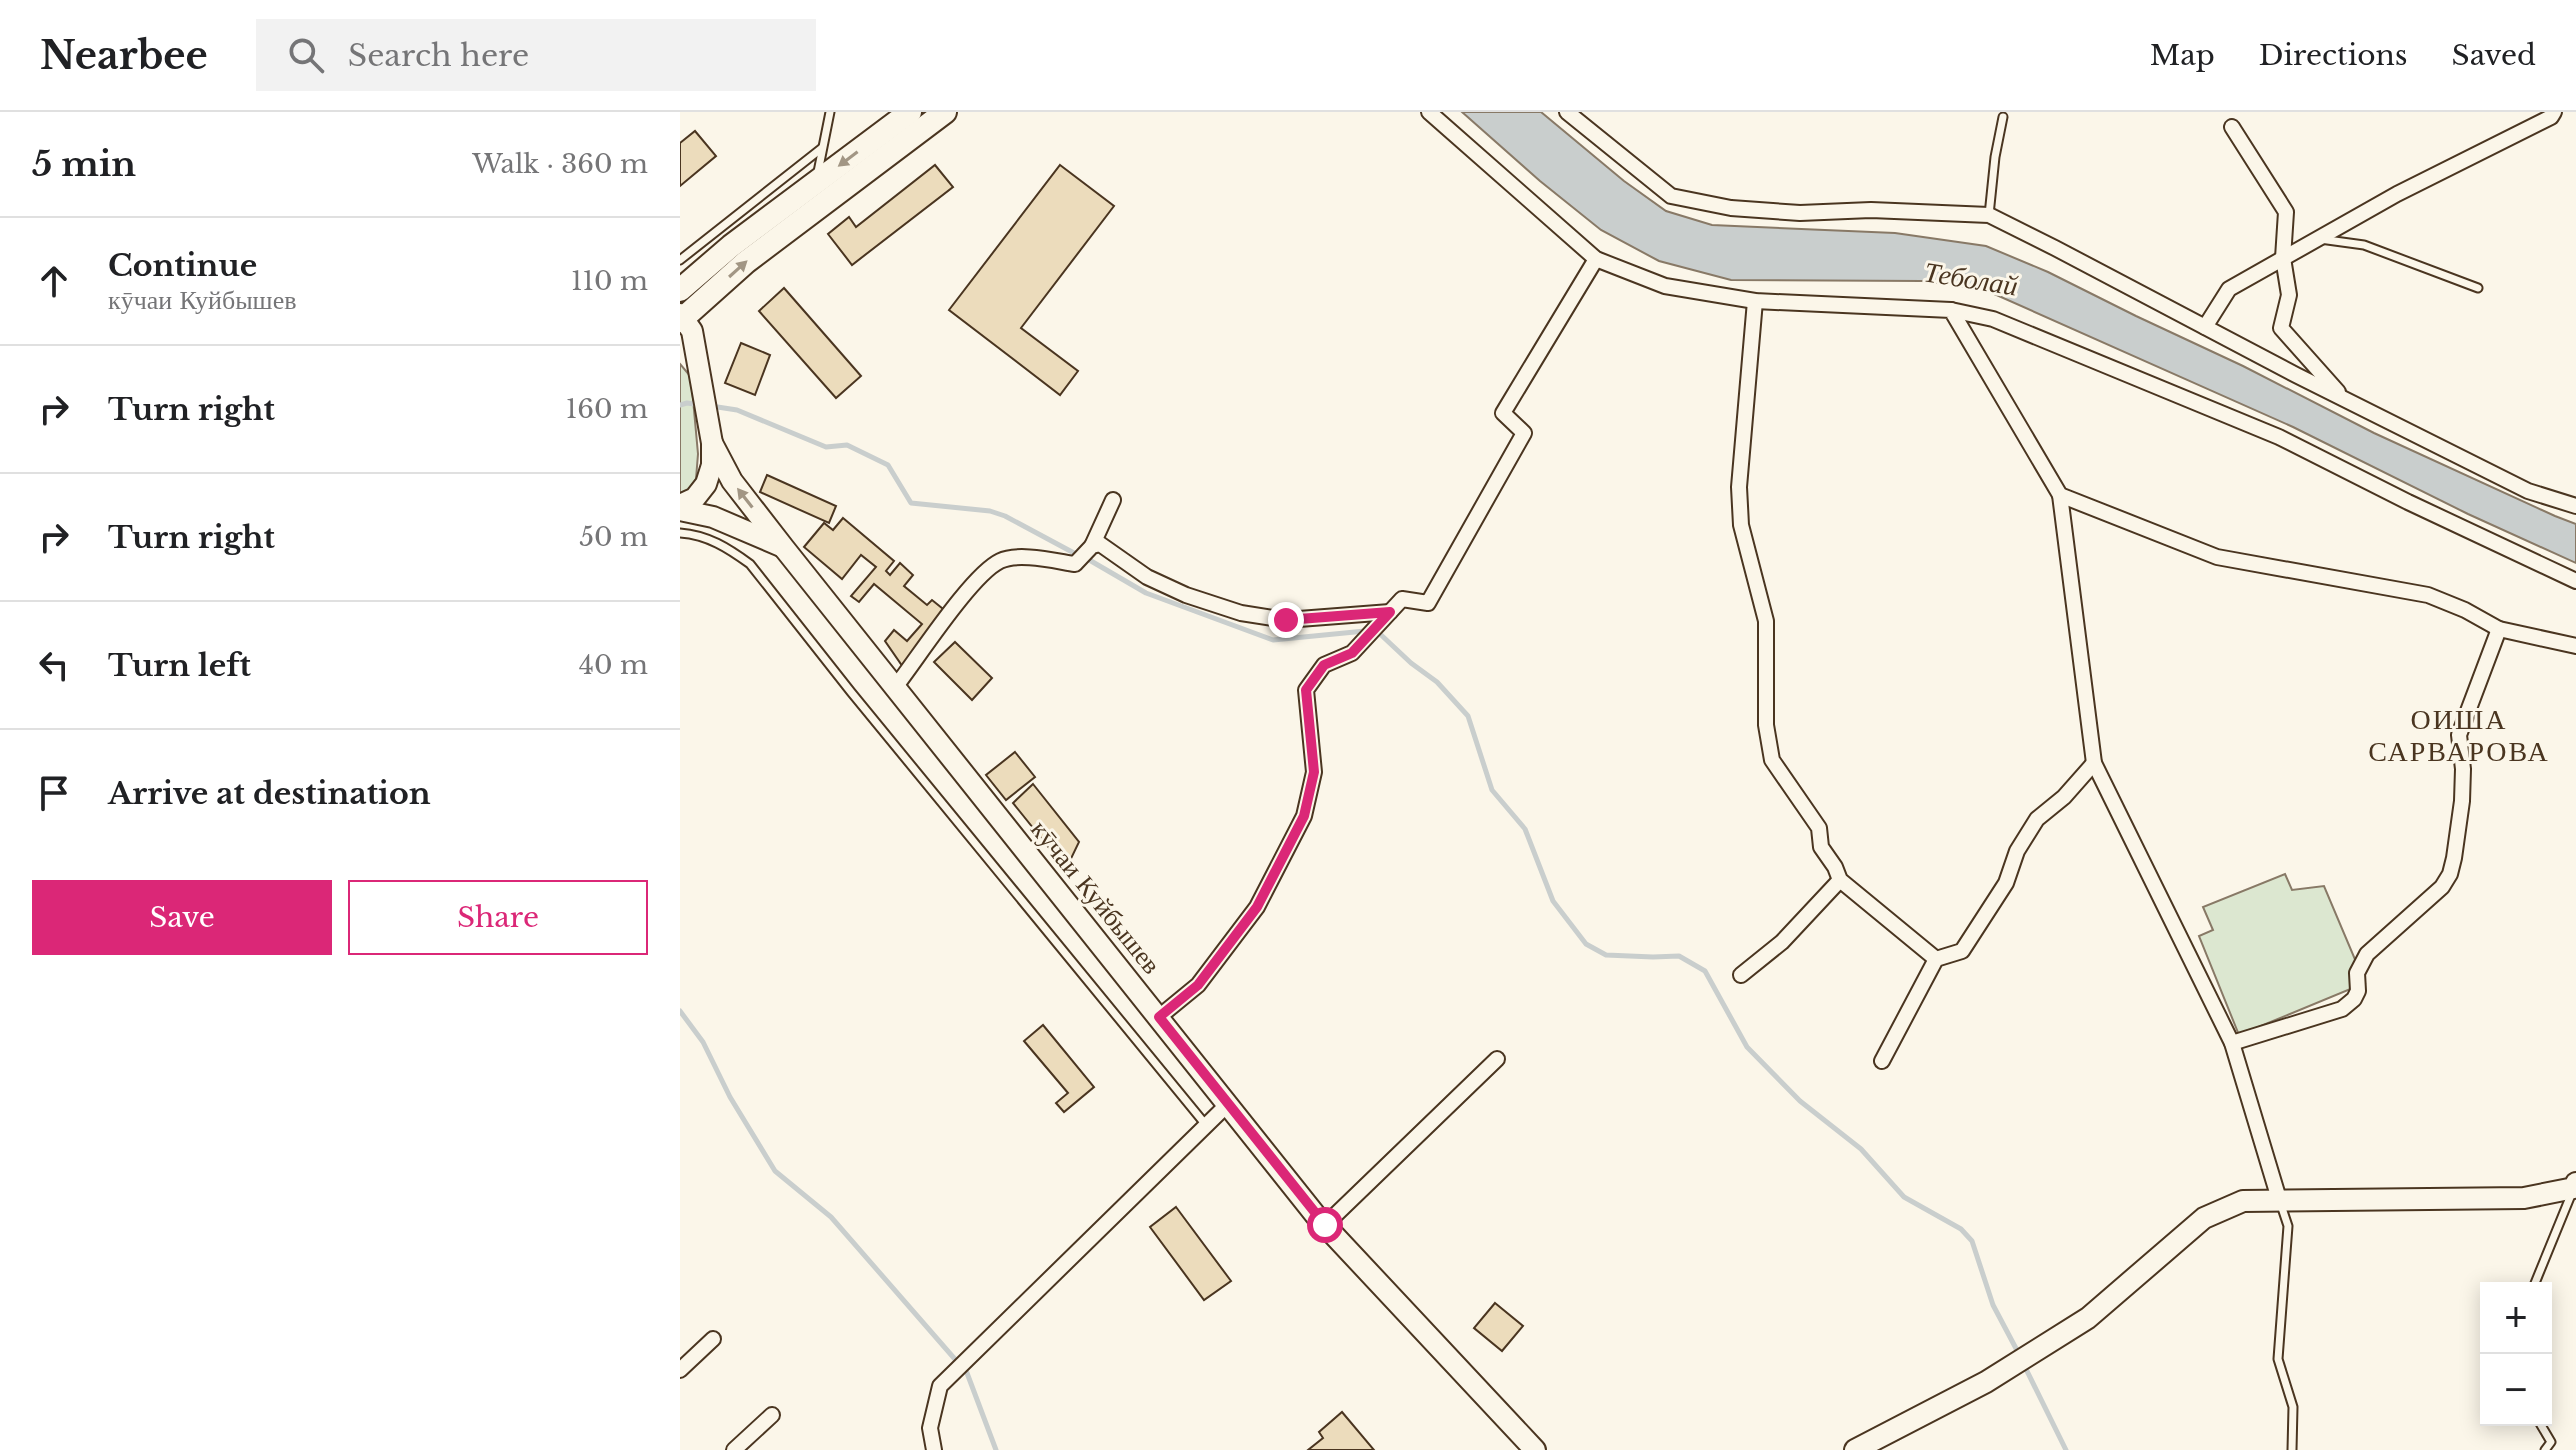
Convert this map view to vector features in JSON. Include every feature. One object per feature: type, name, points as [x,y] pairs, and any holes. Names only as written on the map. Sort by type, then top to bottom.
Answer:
[{"type":"main road","points":[[680,290],[731,246],[910,112]]},
{"type":"main road","points":[[680,508],[695,498],[706,484],[712,465],[708,416],[692,331],[681,318],[746,262],[945,112]]},
{"type":"main road","name":"кӯчаи Куйбышев","points":[[712,443],[732,481],[784,548],[1325,1225],[1535,1450]]},
{"type":"main road","points":[[680,508],[713,517],[784,548]]},
{"type":"main road","points":[[1855,1450],[1986,1382],[2088,1318],[2204,1218],[2243,1201],[2524,1198],[2575,1186]]},
{"type":"street","points":[[1429,112],[1596,259],[1665,286],[1755,301],[1951,310],[1993,319],[2279,437],[2576,581]]},
{"type":"street","points":[[1567,112],[1671,196],[1731,208],[1800,213],[1871,210],[1989,215],[2528,491],[2576,506]]},
{"type":"street","points":[[2205,327],[2229,289],[2397,194],[2551,117],[2554,112]]},
{"type":"street","points":[[2232,127],[2286,212],[2283,258],[2289,295],[2281,328],[2345,399]]},
{"type":"street","points":[[1159,1017],[1198,985],[1257,907],[1304,816],[1314,772],[1306,690],[1324,665],[1352,653],[1402,599],[1428,603],[1524,433],[1503,413],[1596,259]]},
{"type":"street","points":[[1755,301],[1739,487],[1741,525],[1766,621],[1766,725],[1772,760],[1819,828],[1821,847],[1840,880],[1936,959]]},
{"type":"street","points":[[1951,310],[2060,495],[2094,763],[2232,1043],[2279,1199]]},
{"type":"street","points":[[2060,495],[2217,557],[2428,595],[2465,610],[2499,629],[2576,646]]},
{"type":"street","points":[[896,686],[971,586],[1000,561],[1028,557],[1075,564],[1092,546],[1113,500]]},
{"type":"street","points":[[1092,546],[1100,544],[1147,577],[1186,595],[1241,613],[1286,620],[1390,612]]},
{"type":"street","points":[[2232,1043],[2342,1009],[2358,991],[2357,973],[2367,954],[2442,887],[2450,874],[2454,858],[2462,801],[2463,769],[2459,735],[2499,629]]},
{"type":"street","points":[[1882,1061],[1936,959],[1962,951],[2006,883],[2017,851],[2037,819],[2064,797],[2094,763]]},
{"type":"street","points":[[1741,975],[1782,942],[1840,880]]},
{"type":"street","points":[[1325,1225],[1497,1059]]},
{"type":"street","points":[[934,1450],[930,1428],[940,1386],[1228,1104]]},
{"type":"street","points":[[680,1370],[713,1339]]},
{"type":"street","points":[[734,1450],[772,1415]]},
{"type":"lane","points":[[816,183],[830,112]]},
{"type":"lane","points":[[1989,215],[2003,117]]},
{"type":"lane","points":[[680,260],[822,148]]},
{"type":"lane","points":[[2318,238],[2364,245],[2478,288]]},
{"type":"lane","points":[[680,533],[698,534],[729,548],[750,564],[1206,1125]]},
{"type":"lane","points":[[2535,1282],[2575,1186]]},
{"type":"lane","points":[[2279,1199],[2288,1226],[2278,1359],[2293,1407],[2292,1450]]},
{"type":"lane","points":[[2542,1426],[2551,1442],[2545,1450]]},
{"type":"green space","points":[[680,364],[691,377],[698,454],[696,479],[680,499]]},
{"type":"green space","points":[[2285,874],[2292,890],[2324,886],[2365,983],[2239,1035],[2199,936],[2213,930],[2203,907]]},
{"type":"water","name":"Теболай","points":[[1462,112],[1541,112],[1624,181],[1666,211],[1712,225],[1895,233],[1986,246],[2048,272],[2374,433],[2576,524],[2576,563],[2468,514],[2293,427],[1983,289],[1922,281],[1731,280],[1659,261],[1601,230]]},
{"type":"building","points":[[695,131],[716,156],[680,186],[680,143]]},
{"type":"building","points":[[935,165],[953,187],[852,265],[828,234],[849,217],[856,227]]},
{"type":"building","points":[[1060,165],[1114,206],[1021,328],[1078,371],[1060,395],[949,310]]},
{"type":"building","points":[[784,288],[861,376],[836,398],[759,311]]},
{"type":"building","points":[[741,343],[770,355],[755,395],[725,383]]},
{"type":"building","points":[[767,475],[836,506],[829,523],[760,492]]},
{"type":"building","points":[[843,518],[894,561],[886,571],[890,575],[900,563],[913,575],[904,586],[927,605],[932,600],[948,613],[903,667],[885,641],[894,630],[907,641],[922,624],[874,584],[859,602],[851,596],[876,567],[861,555],[842,579],[804,547],[824,523],[833,530]]},
{"type":"building","points":[[955,642],[992,678],[972,700],[934,662]]},
{"type":"building","points":[[1015,752],[1035,777],[1006,800],[986,775]]},
{"type":"building","points":[[1033,784],[1079,842],[1066,869],[1013,803]]},
{"type":"building","points":[[1043,1025],[1094,1087],[1064,1112],[1056,1103],[1068,1093],[1024,1041]]},
{"type":"building","points":[[1176,1207],[1231,1281],[1204,1300],[1150,1227]]},
{"type":"building","points":[[1495,1303],[1523,1326],[1502,1351],[1474,1328]]},
{"type":"building","points":[[1342,1412],[1374,1450],[1308,1450],[1323,1438],[1319,1432]]},
{"type":"waterway","points":[[680,405],[701,405]]},
{"type":"waterway","points":[[711,406],[737,410],[826,447],[847,445],[888,465],[911,503],[990,511],[1074,553]]},
{"type":"waterway","points":[[1091,561],[1146,593],[1273,640],[1365,631],[1379,633],[1437,682],[1468,716],[1492,790],[1525,829],[1553,901],[1586,944],[1606,955],[1679,956],[1705,971],[1747,1047],[1800,1101],[1861,1149],[1904,1197],[1961,1229],[1972,1241],[1993,1305],[2020,1356]]},
{"type":"waterway","points":[[680,1011],[703,1042],[730,1097],[775,1171],[831,1217],[967,1373],[996,1450]]},
{"type":"waterway","points":[[2024,1365],[2066,1450]]},
{"type":"district","name":"ОИША САРВАРОВА","points":[[2459,735]]},
{"type":"route","points":[[1286,620],[1390,612],[1352,653],[1324,665],[1306,690],[1314,772],[1304,816],[1257,907],[1198,985],[1159,1017],[1325,1225]]}]
